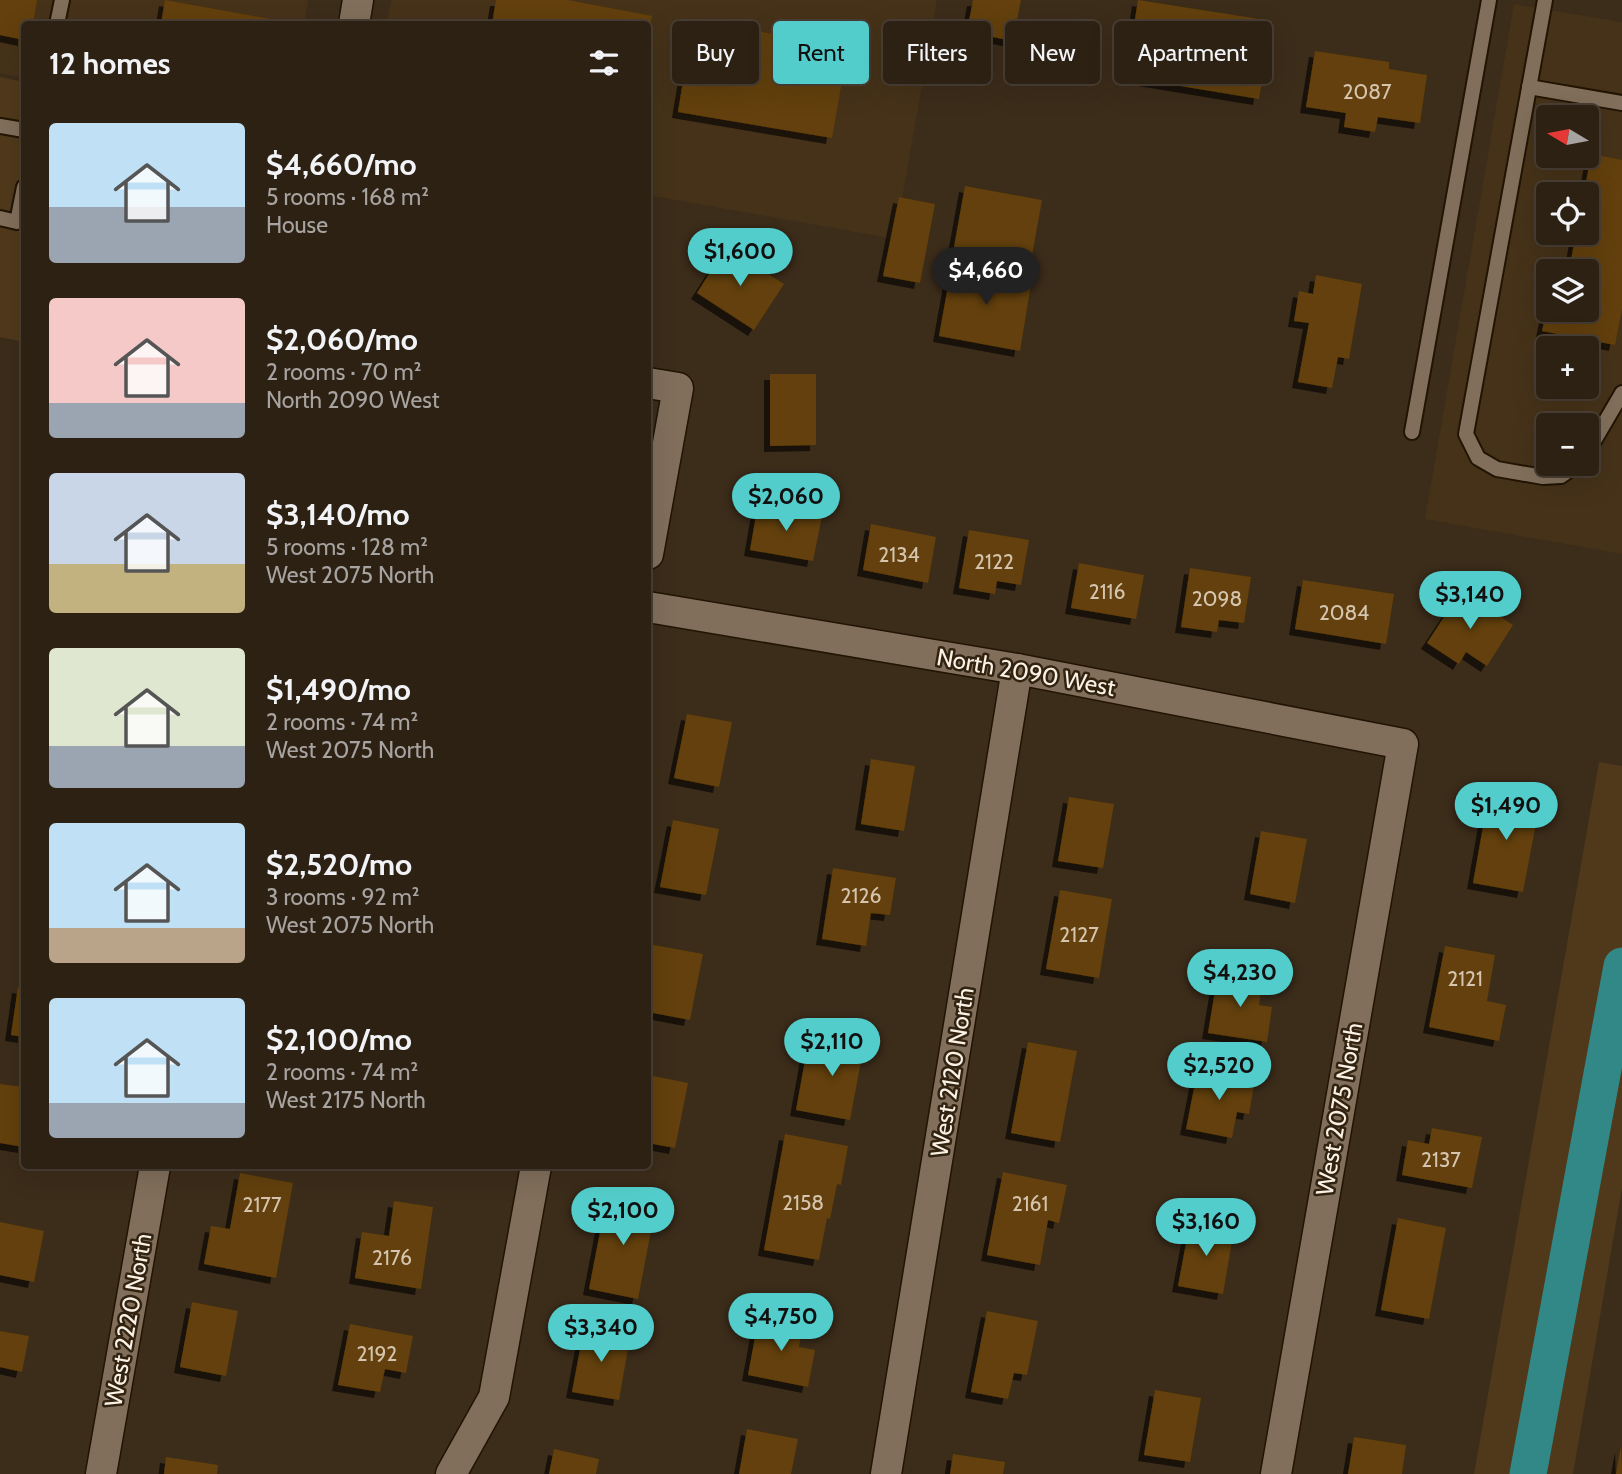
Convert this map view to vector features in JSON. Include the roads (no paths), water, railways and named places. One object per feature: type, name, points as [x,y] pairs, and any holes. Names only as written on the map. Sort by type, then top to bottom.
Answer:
[{"type":"street","points":[[354,21],[358,0]]},
{"type":"street","points":[[651,384],[678,388],[651,537]]},
{"type":"street","name":"North 2090 West","points":[[651,608],[1017,669],[1403,744]]},
{"type":"street","name":"West 2120 North","points":[[886,1474],[1017,669]]},
{"type":"street","name":"West 2075 North","points":[[1276,1474],[1403,744]]},
{"type":"street","name":"West 2220 North","points":[[101,1474],[154,1169]]},
{"type":"street","points":[[452,1474],[494,1396],[535,1169]]},
{"type":"lane","points":[[58,21],[62,0]]},
{"type":"lane","points":[[1412,432],[1489,0]]},
{"type":"lane","points":[[1536,476],[1497,469],[1478,458],[1466,434],[1545,0]]},
{"type":"lane","points":[[1529,87],[1622,103]]},
{"type":"lane","points":[[0,126],[21,130]]},
{"type":"lane","points":[[0,218],[17,222],[21,202]]},
{"type":"lane","points":[[1599,432],[1622,393]]},
{"type":"waterway","points":[[1528,1474],[1622,966]]}]
